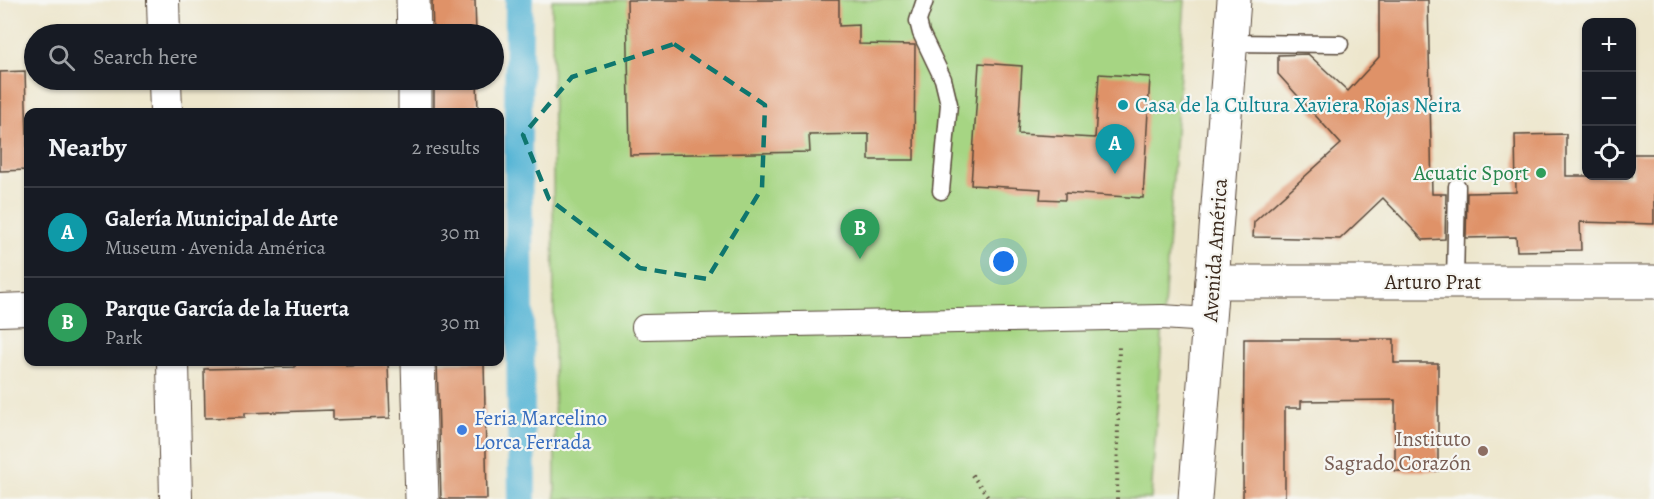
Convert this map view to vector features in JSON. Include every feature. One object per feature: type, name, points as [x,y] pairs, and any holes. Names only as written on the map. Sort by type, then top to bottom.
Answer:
[{"type":"street","points":[[163,0],[164,24]]},
{"type":"street","points":[[413,0],[414,24]]},
{"type":"street","name":"Avenida América","points":[[1195,499],[1234,0]]},
{"type":"street","points":[[165,90],[166,108]]},
{"type":"street","points":[[415,90],[415,108]]},
{"type":"street","name":"Arturo Prat","points":[[1212,282],[1654,282]]},
{"type":"street","points":[[0,310],[24,309]]},
{"type":"street","points":[[644,327],[1119,318],[1209,320]]},
{"type":"street","points":[[173,366],[176,499]]},
{"type":"street","points":[[418,366],[422,499]]},
{"type":"lane","points":[[925,0],[918,21],[921,33],[943,80],[949,104],[941,191]]},
{"type":"lane","points":[[1230,44],[1340,44]]},
{"type":"lane","points":[[1455,282],[1457,186]]},
{"type":"path","points":[[1117,499],[1119,318]]},
{"type":"path","points":[[972,475],[990,499]]},
{"type":"highlighted area","points":[[674,44],[765,105],[762,188],[707,279],[640,268],[549,199],[523,135],[572,77]]},
{"type":"green space","points":[[552,0],[1185,0],[1151,499],[555,499]]},
{"type":"building","points":[[432,0],[475,0],[476,24],[433,24]]},
{"type":"building","points":[[627,0],[839,0],[839,26],[859,25],[859,44],[915,45],[914,160],[869,160],[869,134],[809,135],[810,152],[630,155]]},
{"type":"building","points":[[1379,0],[1428,0],[1432,194],[1446,194],[1445,239],[1423,240],[1383,198],[1340,239],[1253,237],[1254,222],[1341,144],[1278,74],[1278,55],[1308,54],[1348,91],[1379,57]]},
{"type":"building","name":"Casa de la Cultura Xaviera Rojas Neira","points":[[979,63],[1022,66],[1018,134],[1095,138],[1099,74],[1150,77],[1143,198],[1065,193],[1065,200],[1040,199],[1041,189],[971,185]]},
{"type":"building","points":[[24,71],[26,108],[24,108],[24,170],[0,171],[0,72]]},
{"type":"building","points":[[434,90],[477,90],[478,108],[434,108]]},
{"type":"building","points":[[1566,134],[1566,176],[1582,176],[1582,180],[1636,180],[1636,154],[1654,154],[1654,224],[1580,222],[1581,250],[1517,251],[1516,237],[1466,238],[1467,193],[1516,192],[1515,135]]},
{"type":"building","points":[[1244,339],[1394,339],[1394,363],[1438,363],[1438,471],[1395,471],[1395,400],[1301,401],[1301,408],[1285,408],[1285,499],[1243,499]]},
{"type":"building","points":[[388,366],[390,418],[333,420],[333,410],[245,413],[245,417],[205,418],[204,369]]},
{"type":"building","name":"Feria Marcelino Lorca Ferrada","points":[[437,366],[484,366],[487,499],[441,499]]},
{"type":"waterway","points":[[519,0],[518,144],[522,499]]},
{"type":"place","name":"Casa de la Cultura Xaviera Rojas Neira","points":[[1123,105]]},
{"type":"place","name":"Acuatic Sport","points":[[1541,173]]},
{"type":"place","name":"Galería Municipal de Arte","points":[[1115,174]]},
{"type":"place","name":"Parque García de la Huerta","points":[[860,259]]},
{"type":"place","name":"Feria Marcelino Lorca Ferrada","points":[[462,430]]},
{"type":"place","name":"Instituto Sagrado Corazón","points":[[1483,451]]}]
